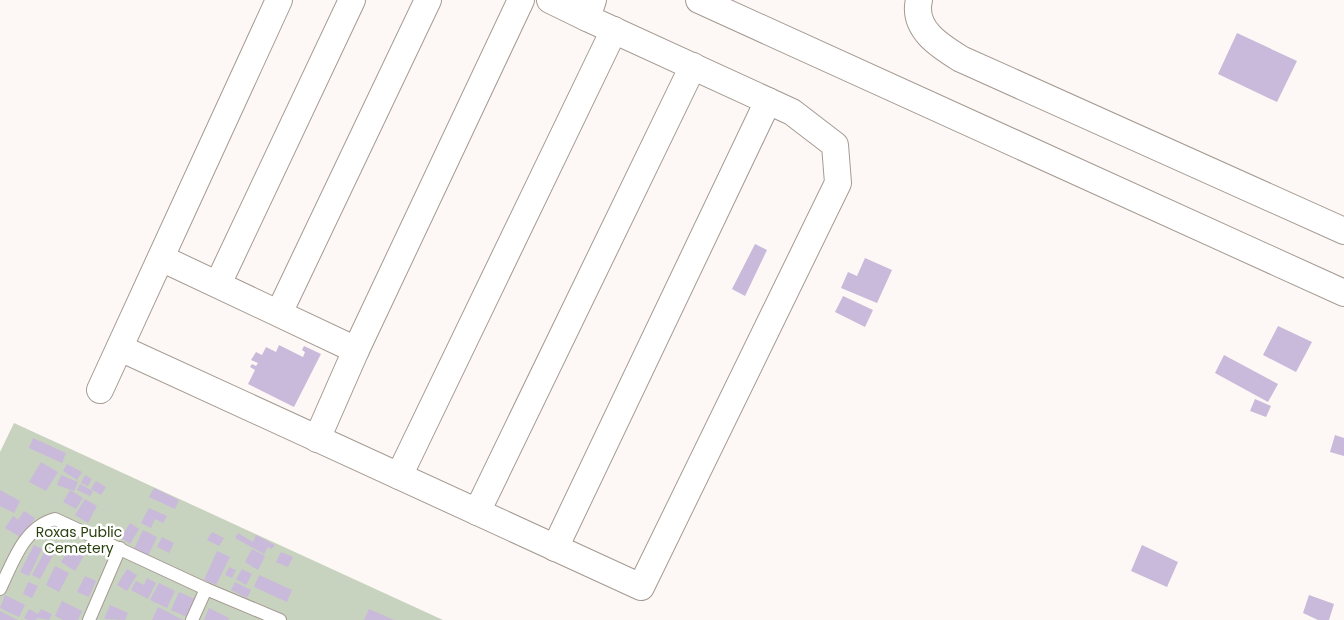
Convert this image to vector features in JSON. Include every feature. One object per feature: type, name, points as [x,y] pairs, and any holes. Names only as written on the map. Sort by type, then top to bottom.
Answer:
[{"type":"street","points":[[100,390],[280,0]]},
{"type":"street","points":[[218,284],[352,0]]},
{"type":"street","points":[[279,313],[428,0]]},
{"type":"street","points":[[317,439],[356,350],[521,0]]},
{"type":"street","points":[[120,348],[640,587],[838,182],[835,145],[792,112],[614,30],[590,9],[550,0]]},
{"type":"street","points":[[699,0],[1344,293]]},
{"type":"street","points":[[919,0],[918,7],[923,28],[937,44],[961,59],[1344,231]]},
{"type":"street","points":[[399,476],[614,30]]},
{"type":"street","points":[[477,512],[693,66]]},
{"type":"street","points":[[555,548],[768,101]]},
{"type":"street","points":[[161,258],[356,350]]},
{"type":"lane","points":[[0,589],[24,543],[43,522],[56,519],[206,589],[280,620]]},
{"type":"lane","points":[[89,620],[120,548]]},
{"type":"lane","points":[[192,620],[206,589]]},
{"type":"green space","name":"Roxas Public Cemetery","points":[[14,423],[443,620],[0,620],[0,452]]},
{"type":"building","points":[[1237,33],[1297,61],[1277,102],[1218,74]]},
{"type":"building","points":[[755,244],[767,250],[745,296],[732,289]]},
{"type":"building","points":[[865,258],[892,270],[877,303],[841,288],[848,272],[857,276]]},
{"type":"building","points":[[843,296],[873,310],[865,327],[835,312]]},
{"type":"building","points":[[1278,326],[1312,342],[1296,372],[1263,355]]},
{"type":"building","points":[[279,345],[303,357],[305,352],[302,350],[304,346],[321,354],[294,407],[248,384],[255,370],[250,367],[252,364],[256,366],[258,363],[251,360],[256,352],[262,355],[266,347],[276,352]]},
{"type":"building","points":[[1224,355],[1278,384],[1268,402],[1215,373]]},
{"type":"building","points":[[1255,399],[1271,406],[1266,417],[1250,411]]},
{"type":"building","points":[[1335,435],[1344,438],[1344,456],[1330,452]]},
{"type":"building","points":[[33,438],[66,453],[62,463],[29,448]]},
{"type":"building","points":[[41,462],[58,472],[46,491],[29,482]]},
{"type":"building","points":[[67,464],[82,472],[77,480],[63,471]]},
{"type":"building","points":[[61,475],[78,482],[74,491],[57,485]]},
{"type":"building","points":[[85,475],[92,479],[88,486],[81,483]]},
{"type":"building","points":[[96,481],[106,487],[101,495],[91,489]]},
{"type":"building","points":[[80,484],[93,491],[90,496],[77,490]]},
{"type":"building","points":[[154,488],[179,500],[175,509],[149,497]]},
{"type":"building","points":[[0,490],[20,501],[14,513],[0,506]]},
{"type":"building","points":[[70,490],[83,498],[76,509],[63,502]]},
{"type":"building","points":[[85,499],[97,506],[88,523],[75,515]]},
{"type":"building","points":[[149,508],[167,516],[163,523],[155,519],[151,528],[141,523]]},
{"type":"building","points":[[24,511],[35,518],[22,538],[5,528],[13,516],[18,520]]},
{"type":"building","points":[[130,523],[139,529],[130,544],[121,538]]},
{"type":"building","points":[[143,530],[157,537],[147,558],[133,551]]},
{"type":"building","points":[[212,532],[224,538],[219,546],[207,540]]},
{"type":"building","points":[[238,533],[253,542],[256,535],[275,545],[272,549],[268,547],[264,554],[235,538]]},
{"type":"building","points":[[162,537],[174,543],[169,553],[157,547]]},
{"type":"building","points":[[34,545],[42,549],[29,576],[20,572]]},
{"type":"building","points":[[1142,545],[1178,562],[1167,587],[1131,571]]},
{"type":"building","points":[[71,546],[85,554],[75,571],[61,562]]},
{"type":"building","points":[[252,549],[265,556],[258,570],[245,562]]},
{"type":"building","points":[[45,551],[53,555],[40,579],[32,575]]},
{"type":"building","points":[[217,551],[230,557],[216,585],[204,580]]},
{"type":"building","points":[[281,552],[293,557],[288,567],[276,562]]},
{"type":"building","points":[[55,566],[69,573],[59,592],[46,585]]},
{"type":"building","points":[[229,567],[236,570],[232,578],[225,575]]},
{"type":"building","points":[[127,569],[137,575],[127,591],[117,585]]},
{"type":"building","points":[[242,569],[252,574],[246,585],[236,579]]},
{"type":"building","points":[[259,575],[292,590],[287,602],[254,587]]},
{"type":"building","points":[[85,576],[96,581],[89,597],[77,592]]},
{"type":"building","points":[[147,578],[156,583],[148,599],[131,590],[136,581],[144,585]]},
{"type":"building","points":[[28,582],[38,586],[32,598],[23,594]]},
{"type":"building","points":[[235,582],[251,590],[247,598],[231,590]]},
{"type":"building","points":[[159,583],[175,591],[167,608],[150,600]]},
{"type":"building","points":[[179,592],[195,599],[187,617],[171,610]]},
{"type":"building","points":[[5,595],[25,605],[19,617],[0,608]]},
{"type":"building","points":[[1309,595],[1334,604],[1329,620],[1318,620],[1303,613]]},
{"type":"building","points":[[62,601],[82,611],[78,620],[63,620],[55,616]]},
{"type":"building","points":[[110,605],[128,613],[125,620],[104,619]]},
{"type":"building","points":[[158,607],[183,620],[152,620]]},
{"type":"building","points":[[209,608],[229,618],[228,620],[204,620]]},
{"type":"building","points":[[29,609],[38,614],[41,609],[52,614],[49,620],[37,618],[36,620],[28,620],[24,618]]},
{"type":"building","points":[[369,609],[394,620],[364,620]]},
{"type":"building","points":[[0,611],[18,620],[0,620]]}]
